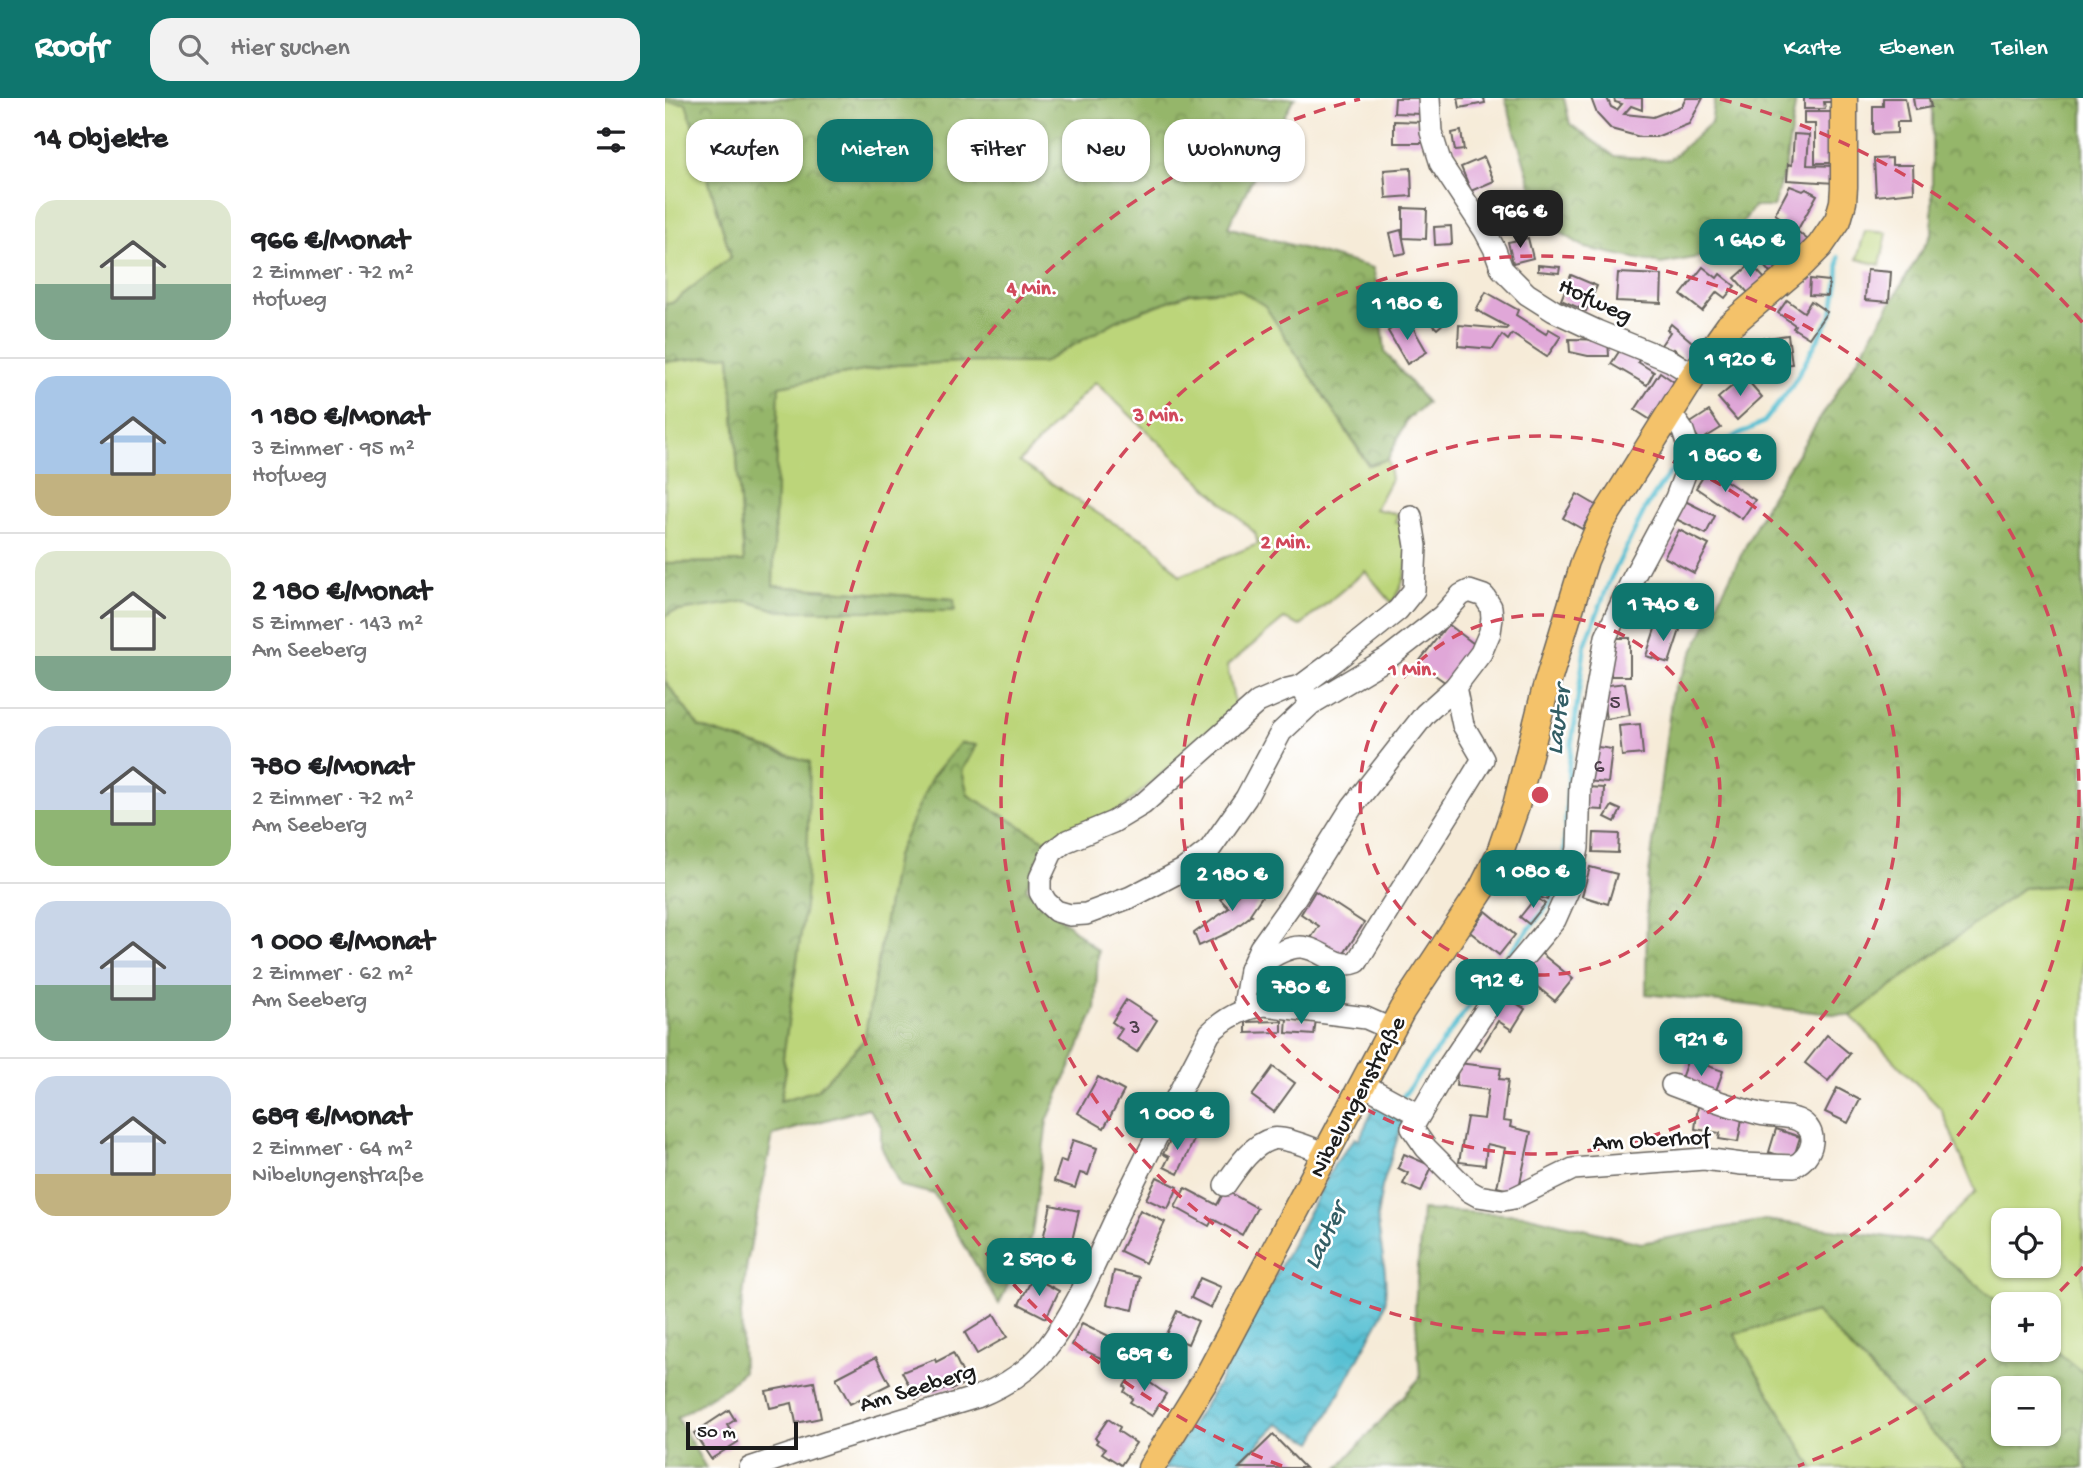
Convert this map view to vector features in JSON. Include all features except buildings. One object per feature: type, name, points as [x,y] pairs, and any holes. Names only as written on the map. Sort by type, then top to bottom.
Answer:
[{"type":"main road","name":"Nibelungenstraße","points":[[1151,1468],[1209,1374],[1325,1153],[1371,1088],[1391,1029],[1482,889],[1499,855],[1516,806],[1545,691],[1585,560],[1601,523],[1694,375],[1729,326],[1802,264],[1820,246],[1838,220],[1844,187],[1844,98]]},
{"type":"street","name":"Hofweg","points":[[1429,98],[1431,132],[1441,164],[1485,231],[1501,270],[1527,294],[1554,311],[1671,361],[1694,375]]},
{"type":"street","points":[[1371,1088],[1416,1114],[1512,971],[1555,920],[1571,884],[1578,848],[1580,784],[1606,637],[1632,580],[1677,498],[1686,471],[1689,449],[1683,431],[1669,416]]},
{"type":"street","points":[[1248,1008],[1245,1000],[1249,970],[1260,948],[1352,807],[1425,714],[1455,687],[1481,653],[1490,632],[1492,613],[1484,596],[1474,592],[1461,595],[1442,616],[1388,658],[1306,695],[1288,689],[1258,702],[1143,804],[1113,822],[1065,842],[1052,852],[1039,878],[1040,892],[1056,911],[1070,915],[1086,914],[1131,897],[1184,870],[1210,849],[1246,798],[1282,732],[1306,695],[1336,660],[1398,610],[1414,590],[1416,545],[1412,516]]},
{"type":"street","points":[[1249,970],[1300,947],[1339,963],[1350,965],[1357,962],[1483,759],[1463,725],[1455,687]]},
{"type":"street","name":"Am Seeberg","points":[[750,1468],[977,1397],[997,1389],[1032,1364],[1046,1349],[1077,1300],[1158,1133],[1210,1033],[1222,1021],[1248,1008],[1263,1005],[1366,1018],[1391,1029]]},
{"type":"street","name":"Am Oberhof","points":[[1416,1114],[1412,1128],[1447,1170],[1478,1196],[1503,1200],[1514,1198],[1573,1169],[1703,1158],[1742,1164],[1794,1166],[1802,1163],[1810,1152],[1810,1130],[1799,1120],[1761,1114],[1672,1085]]},
{"type":"street","points":[[1225,1185],[1241,1161],[1261,1144],[1274,1138],[1325,1153]]},
{"type":"green space","points":[[665,98],[1295,98],[1283,119],[1164,119],[1164,182],[1251,182],[1228,227],[1373,268],[1380,299],[1385,352],[1427,403],[1407,420],[1388,459],[1369,465],[1265,306],[1238,289],[1190,293],[1120,319],[1042,363],[960,362],[897,365],[779,386],[773,586],[954,599],[955,611],[780,611],[747,601],[672,612],[665,617],[665,563],[744,562],[730,355],[665,362],[665,304],[672,303],[731,257],[709,182],[803,182],[803,119],[691,119],[686,103],[665,102]]},
{"type":"green space","points":[[1505,98],[1564,98],[1570,124],[1614,156],[1669,160],[1711,123],[1715,98],[1796,100],[1785,168],[1773,207],[1754,207],[1734,234],[1710,255],[1661,264],[1586,248],[1542,221]]},
{"type":"green space","points":[[1932,98],[2083,98],[2083,884],[2023,888],[1851,1016],[1646,994],[1647,890],[1672,694],[1769,499],[1859,357],[1932,233]]},
{"type":"green space","points":[[665,102],[686,103],[691,119],[686,119],[686,182],[709,182],[731,257],[672,303],[665,304]]},
{"type":"green space","points":[[1865,231],[1887,233],[1880,265],[1857,259]]},
{"type":"green space","points":[[1238,289],[1265,305],[1368,465],[1388,459],[1391,479],[1375,509],[1398,514],[1395,522],[1407,525],[1407,566],[1398,593],[1392,603],[1365,571],[1300,626],[1284,619],[1227,666],[1236,709],[1118,812],[1046,841],[968,795],[962,771],[976,745],[960,743],[896,856],[865,1040],[817,1090],[780,1102],[786,1070],[783,1059],[810,762],[699,727],[665,681],[665,617],[672,612],[747,601],[780,611],[955,611],[953,599],[773,586],[778,386],[897,365],[960,362],[1042,363],[1120,319],[1190,293]],"holes":[[[1095,382],[1255,533],[1258,544],[1180,576],[1152,544],[1108,520],[1019,462]]]},
{"type":"green space","points":[[730,354],[744,562],[665,563],[665,362]]},
{"type":"green space","points":[[665,681],[699,727],[810,762],[806,899],[783,1058],[786,1070],[780,1101],[817,1090],[864,1040],[896,856],[932,777],[960,743],[976,745],[962,771],[968,795],[1046,841],[1026,888],[1098,951],[1095,1010],[1047,1121],[1032,1234],[999,1304],[934,1194],[900,1186],[881,1146],[881,1126],[868,1108],[773,1135],[747,1263],[741,1314],[743,1371],[728,1386],[677,1418],[706,1468],[665,1468]]},
{"type":"green space","points":[[2083,884],[2083,1373],[2061,1355],[2061,1292],[1991,1292],[1991,1296],[1925,1242],[1976,1192],[1941,1109],[1851,1016],[2023,888]]},
{"type":"green space","points":[[1422,1210],[1525,1215],[1641,1243],[1765,1220],[1925,1242],[1991,1296],[1991,1362],[2061,1362],[2061,1355],[2083,1373],[2083,1468],[1966,1468],[1816,1312],[1734,1334],[1813,1468],[1338,1468],[1420,1378],[1415,1308]]},
{"type":"green space","points":[[1816,1312],[1966,1468],[1813,1468],[1734,1334]]},
{"type":"water","points":[[1377,1101],[1404,1118],[1382,1187],[1377,1217],[1386,1299],[1382,1315],[1313,1442],[1278,1424],[1234,1468],[1164,1468],[1218,1384],[1334,1165],[1355,1138],[1359,1140]]},
{"type":"waterway","name":"Lauter","points":[[1696,456],[1764,422],[1792,386],[1832,314],[1839,257]]},
{"type":"waterway","name":"Lauter","points":[[1402,1098],[1493,973],[1552,901],[1563,872],[1569,763],[1585,645],[1610,580],[1645,509],[1678,464]]}]
